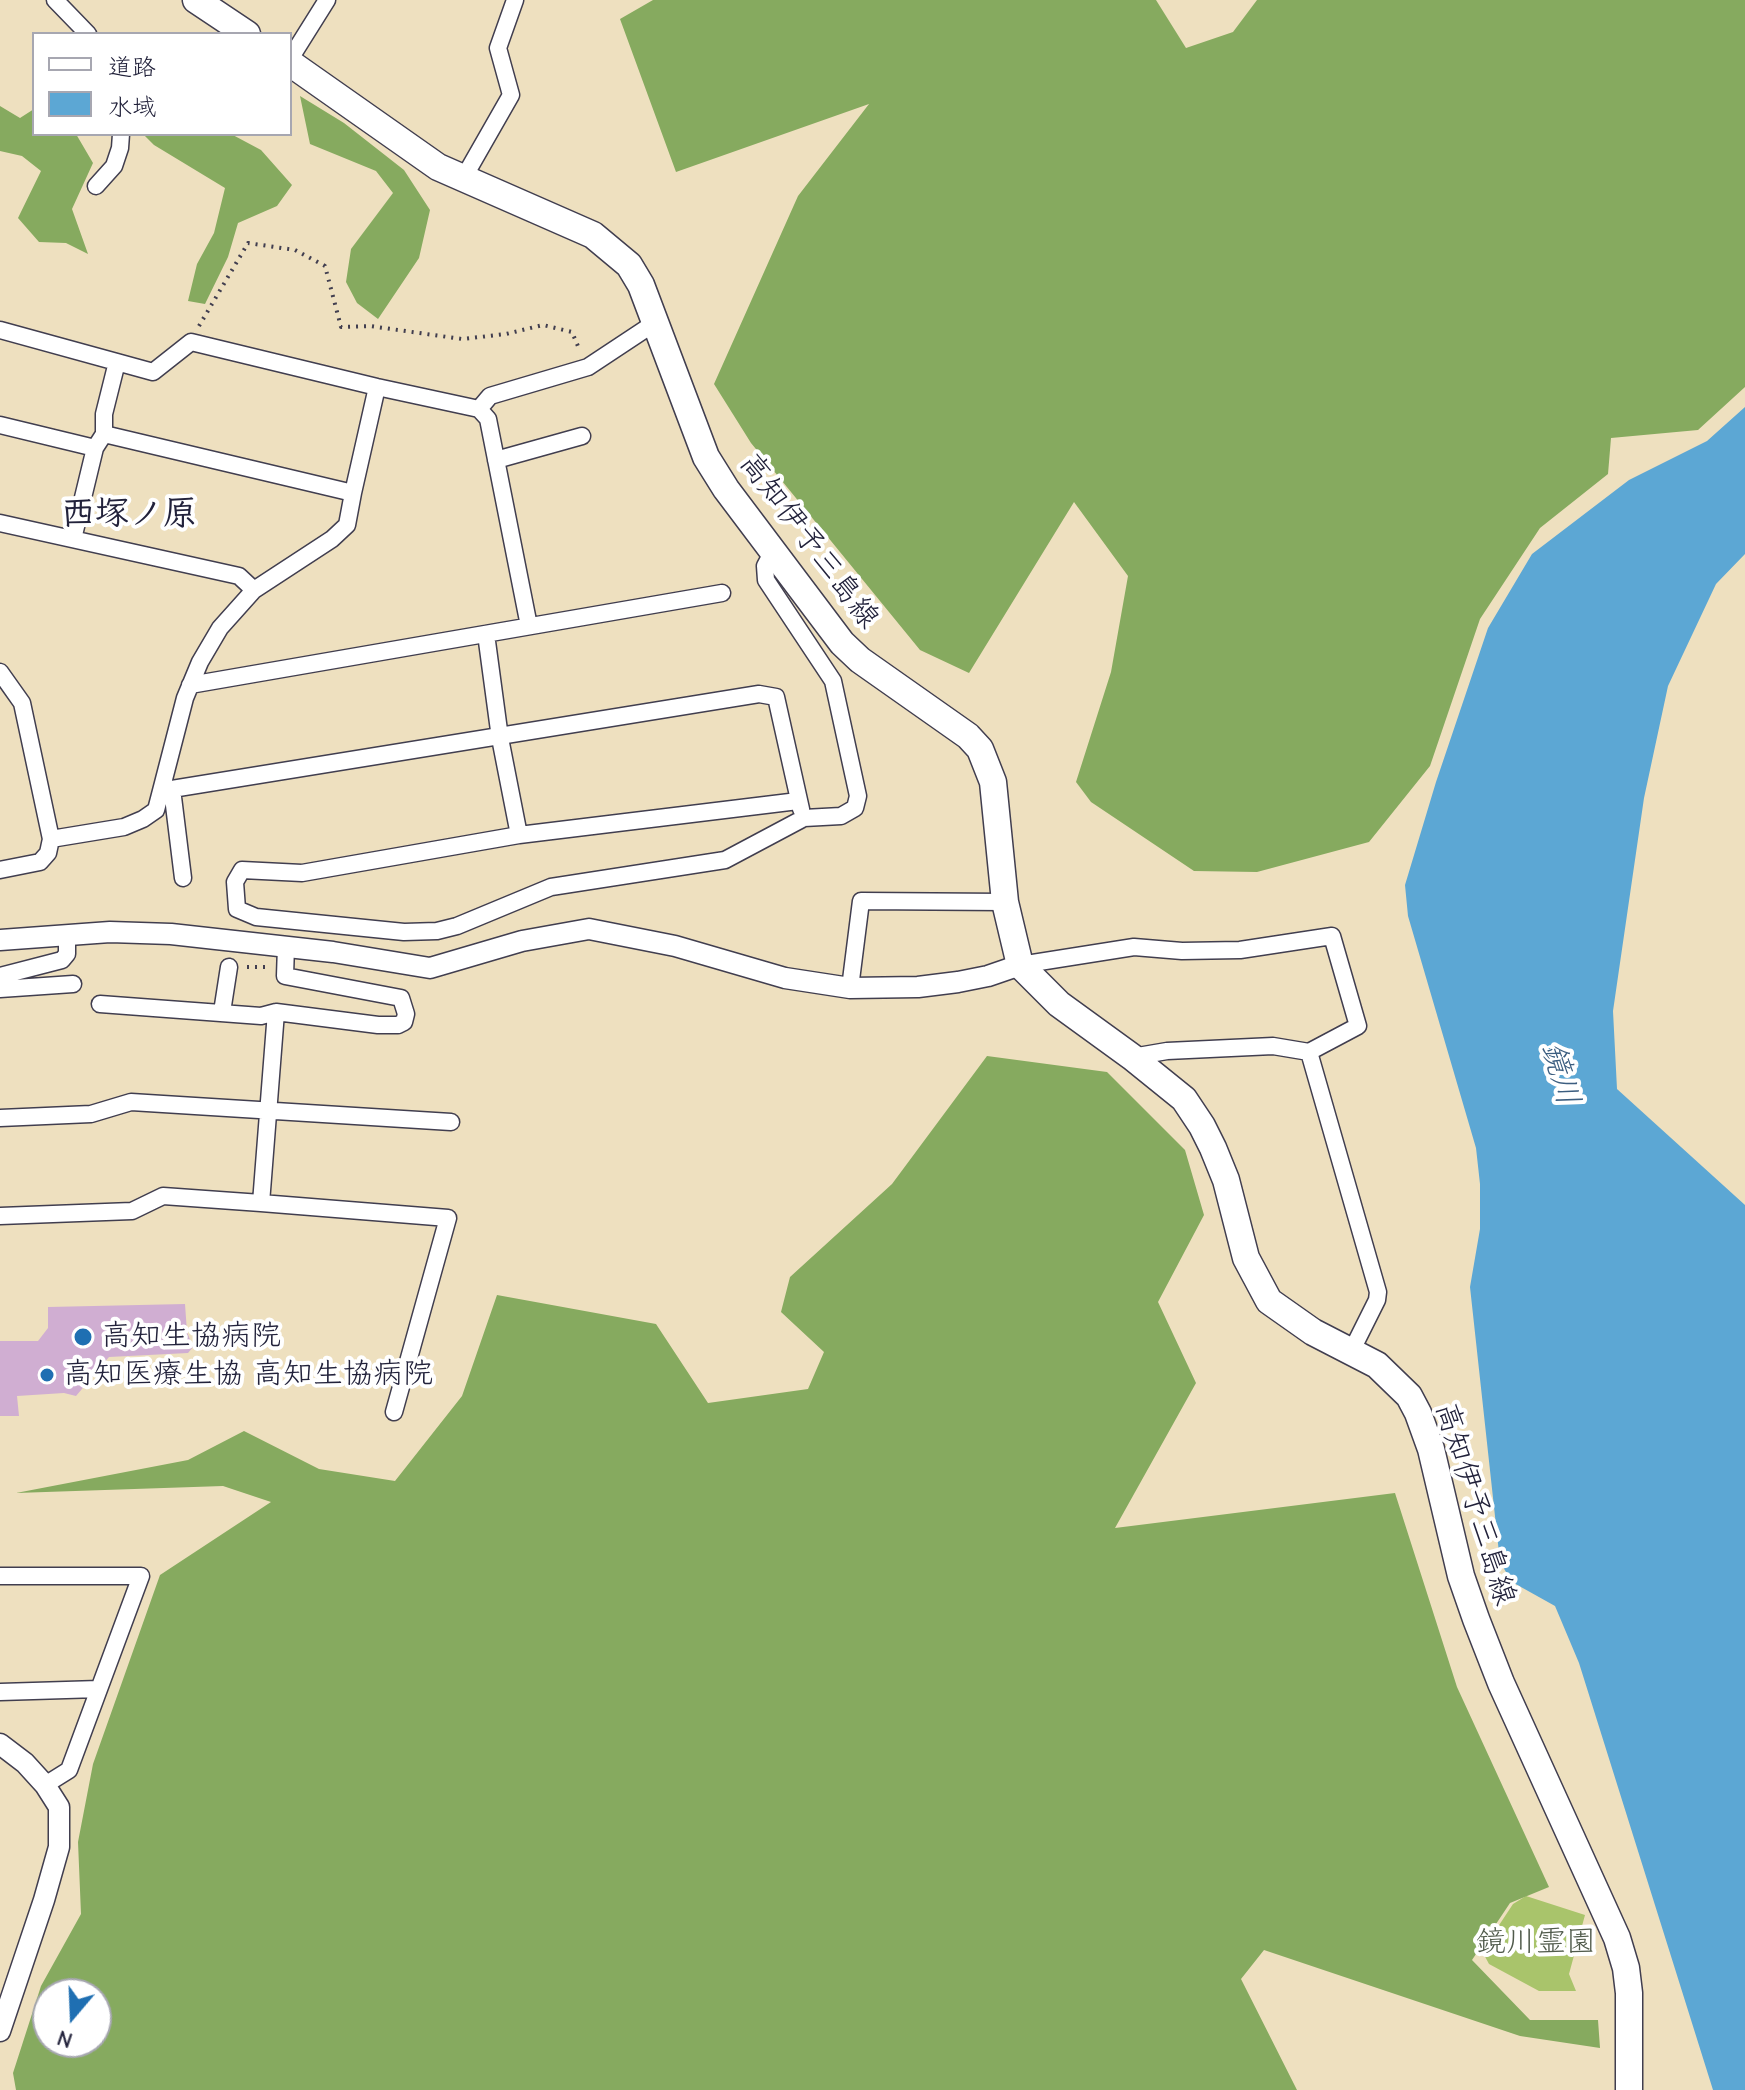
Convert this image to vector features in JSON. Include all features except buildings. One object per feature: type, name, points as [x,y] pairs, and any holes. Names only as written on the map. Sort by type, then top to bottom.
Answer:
[{"type":"main road","points":[[196,0],[244,32]]},
{"type":"main road","name":"高知伊予三島線","points":[[292,62],[414,152],[463,179],[593,235],[629,265],[656,322],[706,457],[773,551],[842,643],[860,660],[968,736],[980,749],[993,782],[1005,902],[1020,965],[1059,1004],[1184,1099],[1202,1126],[1226,1180],[1246,1258],[1269,1301],[1313,1332],[1377,1365],[1409,1396],[1431,1449],[1461,1576],[1476,1619],[1501,1683],[1617,1938],[1629,1993],[1629,2090]]},
{"type":"street","points":[[55,0],[86,32]]},
{"type":"street","points":[[292,58],[327,0]]},
{"type":"street","points":[[463,179],[511,95],[498,48],[515,0]]},
{"type":"street","points":[[96,186],[114,166],[121,136]]},
{"type":"street","points":[[479,409],[490,396],[588,367],[656,322]]},
{"type":"street","points":[[0,330],[153,372],[191,342],[479,409],[488,419],[529,626]]},
{"type":"street","points":[[73,539],[100,441],[117,362]]},
{"type":"street","points":[[51,839],[124,827],[156,810],[167,788],[190,685],[220,628],[254,590],[347,525],[377,387]]},
{"type":"street","points":[[0,425],[100,441],[353,493]]},
{"type":"street","points":[[496,460],[582,436]]},
{"type":"street","points":[[0,523],[239,576],[254,590]]},
{"type":"street","points":[[773,551],[765,566],[766,580],[833,681],[858,796],[855,808],[841,816],[804,818],[725,860],[551,887],[457,926],[437,931],[404,932],[256,917],[237,909],[235,882],[242,870],[302,873],[519,835],[798,801]]},
{"type":"street","points":[[190,685],[722,593]]},
{"type":"street","points":[[486,634],[500,738],[519,835]]},
{"type":"street","points":[[0,672],[22,703],[51,839],[48,853],[40,862],[0,870]]},
{"type":"street","points":[[167,788],[500,738],[759,694],[776,697],[804,818]]},
{"type":"street","points":[[167,788],[183,878]]},
{"type":"street","points":[[850,988],[861,901],[1005,902]]},
{"type":"street","points":[[0,940],[110,932],[171,934],[286,946],[430,968],[522,941],[589,929],[675,946],[785,978],[850,988],[918,987],[958,982],[1020,965],[1134,947],[1182,951],[1240,950],[1332,936],[1358,1026],[1309,1052],[1273,1046],[1167,1051],[1132,1057]]},
{"type":"street","points":[[0,976],[62,960],[67,954],[67,935]]},
{"type":"street","points":[[100,1004],[261,1016],[276,1012],[378,1025],[404,1022],[406,1014],[401,998],[285,976],[286,946]]},
{"type":"street","points":[[222,1012],[229,967]]},
{"type":"street","points":[[0,989],[73,984]]},
{"type":"street","points":[[261,1203],[276,1012]]},
{"type":"street","points":[[1309,1052],[1378,1292],[1352,1350]]},
{"type":"street","points":[[0,1118],[91,1114],[131,1102],[451,1122]]},
{"type":"street","points":[[0,1216],[132,1211],[163,1196],[448,1218],[394,1412]]},
{"type":"street","points":[[0,1576],[141,1576],[69,1770],[45,1785]]},
{"type":"street","points":[[0,1692],[99,1689]]},
{"type":"street","points":[[0,1744],[25,1763],[59,1807],[59,1847],[0,2031]]},
{"type":"path","points":[[191,342],[248,243],[295,250],[325,266],[341,327],[370,326],[462,339],[506,334],[543,325],[572,332],[588,367]]},
{"type":"green space","points":[[653,0],[1156,0],[1186,48],[1233,32],[1257,0],[1745,0],[1745,387],[1698,430],[1611,438],[1608,474],[1540,528],[1480,619],[1430,766],[1369,842],[1257,872],[1194,871],[1091,802],[1076,782],[1111,672],[1128,576],[1074,502],[969,673],[920,650],[751,443],[714,384],[798,196],[869,104],[676,172],[620,19]]},
{"type":"green space","points":[[300,96],[344,123],[404,170],[430,210],[419,258],[378,319],[357,303],[346,282],[351,249],[393,193],[376,171],[310,144]]},
{"type":"green space","points":[[0,106],[20,118],[32,110],[32,136],[77,136],[93,163],[72,209],[88,254],[66,243],[39,242],[18,218],[41,171],[22,156],[0,151]]},
{"type":"green space","points":[[145,136],[235,136],[261,150],[292,185],[277,206],[238,223],[228,257],[205,304],[188,301],[197,264],[214,233],[225,188],[154,145]]},
{"type":"green space","points":[[987,1056],[1107,1072],[1185,1150],[1204,1215],[1158,1302],[1196,1383],[1115,1528],[1395,1493],[1457,1687],[1549,1887],[1510,1903],[1472,1960],[1530,2020],[1598,2020],[1600,2048],[1520,2036],[1264,1950],[1241,1979],[1297,2090],[16,2090],[13,2073],[32,2014],[32,2058],[112,2058],[112,1978],[45,1978],[81,1914],[78,1842],[93,1764],[160,1575],[271,1502],[223,1486],[16,1493],[188,1460],[244,1431],[319,1469],[395,1481],[462,1396],[497,1295],[656,1324],[708,1403],[808,1389],[824,1352],[781,1312],[790,1277],[892,1184]]},
{"type":"green space","name":"鏡川霊園","points":[[1526,1896],[1585,1915],[1569,1974],[1576,1991],[1539,1991],[1489,1964],[1482,1951],[1513,1904]]},
{"type":"water","name":"鏡川","points":[[1745,407],[1745,554],[1716,584],[1668,686],[1644,798],[1613,1011],[1617,1089],[1745,1205],[1745,2090],[1713,2090],[1579,1663],[1555,1606],[1512,1582],[1500,1562],[1470,1287],[1480,1229],[1476,1148],[1408,916],[1405,885],[1488,628],[1532,554],[1629,480],[1707,441]]},
{"type":"place","name":"高知生協病院","points":[[83,1337]]},
{"type":"place","name":"高知医療生協 高知生協病院","points":[[47,1375]]},
{"type":"district","name":"西塚ノ原","points":[[129,514]]}]
